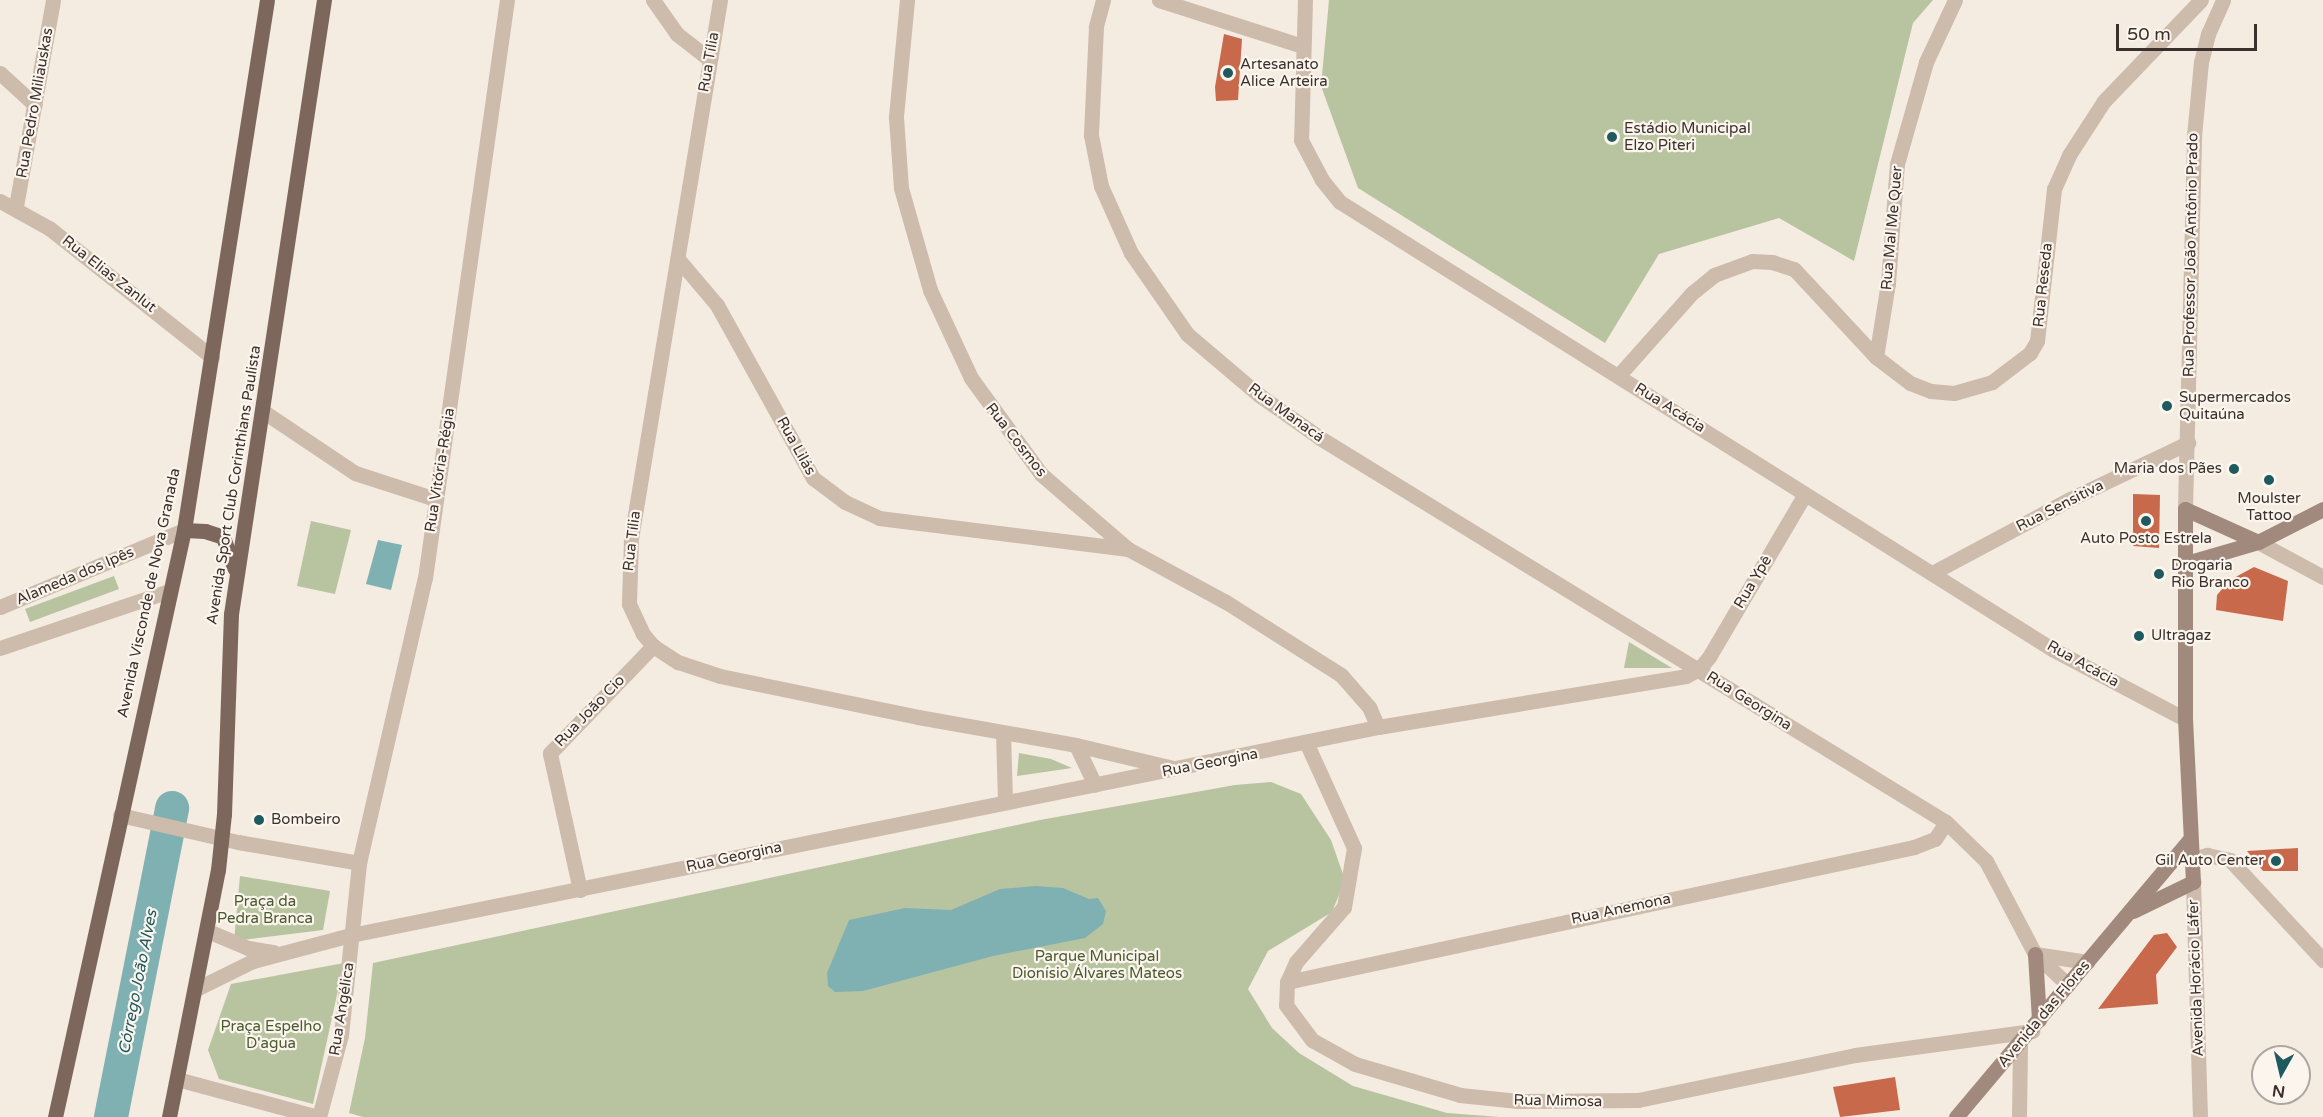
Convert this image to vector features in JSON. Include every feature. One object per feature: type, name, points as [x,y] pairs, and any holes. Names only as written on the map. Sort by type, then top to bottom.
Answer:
[{"type":"main road","name":"Avenida Visconde de Nova Granada","points":[[54,1117],[127,817],[169,591],[183,530],[267,0]]},
{"type":"main road","name":"Avenida Sport Club Corinthians Paulista","points":[[169,1117],[208,931],[218,837],[228,647],[236,577],[264,412],[324,0]]},
{"type":"main road","points":[[2185,509],[2258,542]]},
{"type":"main road","name":"Rua Professor João Antônio Prado","points":[[2185,509],[2183,564],[2185,719],[2190,839]]},
{"type":"main road","points":[[2183,564],[2258,542],[2323,509]]},
{"type":"main road","points":[[183,530],[205,531],[223,537],[236,577]]},
{"type":"main road","name":"Avenida Horácio Láfer","points":[[2190,839],[2193,882]]},
{"type":"main road","name":"Avenida das Flores","points":[[1956,1117],[2020,1046],[2190,839]]},
{"type":"main road","name":"Avenida das Flores","points":[[2133,911],[2193,882]]},
{"type":"main road","points":[[2035,954],[2035,1025]]},
{"type":"street","name":"Rua Pedro Miliauskas","points":[[16,207],[53,0]]},
{"type":"street","name":"Rua Vitória-Régia","points":[[351,935],[359,863],[425,578],[507,0]]},
{"type":"street","points":[[653,0],[676,34],[709,59]]},
{"type":"street","name":"Rua Tília","points":[[720,0],[631,539],[627,586],[629,604],[653,646],[685,665],[720,676],[1003,733],[1076,745],[1176,769]]},
{"type":"street","name":"Rua Cosmos","points":[[907,0],[899,66],[896,148],[906,214],[943,322],[971,378],[1041,474],[1128,549],[1226,602],[1341,675],[1369,707],[1378,728]]},
{"type":"street","name":"Rua Manacá","points":[[1103,0],[1092,94],[1091,135],[1099,178],[1131,253],[1187,334],[1259,395],[1320,438],[1699,669]]},
{"type":"street","points":[[1159,0],[1302,46]]},
{"type":"street","name":"Rua Acácia","points":[[1305,0],[1301,140],[1322,180],[1340,202],[1805,494],[1934,572],[2052,649],[2185,719]]},
{"type":"street","name":"Rua Mal Me Quer","points":[[1876,357],[1888,283],[1897,164],[1926,62],[1955,0]]},
{"type":"street","name":"Rua Reseda","points":[[1618,376],[1692,293],[1714,275],[1752,261],[1772,262],[1794,269],[1876,357],[1910,383],[1931,391],[1953,393],[1992,382],[2030,353],[2041,324],[2054,189],[2069,154],[2104,100],[2201,0]]},
{"type":"street","name":"Rua Professor João Antônio Prado","points":[[2185,509],[2194,125],[2206,43],[2223,0]]},
{"type":"street","points":[[0,73],[35,105]]},
{"type":"street","name":"Rua Elias Zanlut","points":[[0,201],[16,207],[121,283],[212,357]]},
{"type":"street","name":"Rua Lilás","points":[[678,259],[717,305],[813,478],[845,502],[879,518],[1128,549]]},
{"type":"street","points":[[264,412],[355,473],[411,494],[435,498]]},
{"type":"street","name":"Rua Sensitiva","points":[[1934,572],[2070,499],[2188,443]]},
{"type":"street","name":"Rua Ypê","points":[[1699,669],[1805,494]]},
{"type":"street","name":"Alameda dos Ipês","points":[[0,607],[183,530]]},
{"type":"street","points":[[2258,542],[2323,577]]},
{"type":"street","points":[[0,648],[169,591]]},
{"type":"street","name":"Rua João Cio","points":[[580,890],[550,753],[653,646]]},
{"type":"street","name":"Rua Georgina","points":[[196,989],[235,969],[280,953],[351,935],[1378,728],[1666,681],[1699,669],[1946,822],[1986,861],[2035,954],[2068,985]]},
{"type":"street","points":[[1003,733],[1005,802]]},
{"type":"street","points":[[1287,982],[1308,946],[1344,907],[1354,848],[1306,742]]},
{"type":"street","points":[[1076,745],[1095,785]]},
{"type":"street","points":[[127,817],[218,837],[359,863]]},
{"type":"street","name":"Rua Anemona","points":[[1287,982],[1914,847],[1935,839],[1946,822]]},
{"type":"street","points":[[2192,859],[2207,855],[2230,860],[2322,956]]},
{"type":"street","name":"Avenida Horácio Láfer","points":[[2193,882],[2200,1117]]},
{"type":"street","name":"Rua Georgina","points":[[208,931],[248,948],[280,953]]},
{"type":"street","name":"Rua Angélica","points":[[319,1117],[341,1035],[351,935]]},
{"type":"street","points":[[2035,954],[2087,962]]},
{"type":"street","name":"Rua Mimosa","points":[[1287,982],[1287,1010],[1312,1040],[1355,1064],[1460,1095],[1518,1101],[1638,1100],[1855,1055],[2035,1025]]},
{"type":"street","points":[[2019,1117],[2020,1046]]},
{"type":"street","points":[[177,1079],[319,1117]]},
{"type":"green space","name":"Estádio Municipal Elzo Piteri","points":[[1329,0],[1933,0],[1913,23],[1854,261],[1779,218],[1659,254],[1605,343],[1358,188],[1321,86]]},
{"type":"green space","points":[[311,521],[351,530],[335,594],[297,586]]},
{"type":"green space","points":[[114,576],[119,589],[30,622],[25,609]]},
{"type":"green space","points":[[1629,642],[1672,668],[1624,668]]},
{"type":"green space","points":[[1019,753],[1051,759],[1072,768],[1017,776]]},
{"type":"green space","name":"Parque Municipal Dionísio Álvares Mateos","points":[[1271,782],[1301,794],[1331,840],[1345,880],[1332,912],[1268,951],[1248,989],[1272,1028],[1299,1053],[1353,1086],[1447,1113],[1500,1117],[363,1117],[349,1113],[365,1038],[373,963],[1040,820],[1235,785]]},
{"type":"green space","name":"Praça da Pedra Branca","points":[[240,876],[330,891],[323,930],[234,941]]},
{"type":"green space","name":"Praça Espelho D'agua","points":[[344,963],[313,1104],[219,1079],[208,1050],[231,984]]},
{"type":"water","points":[[378,540],[402,545],[391,590],[366,584]]},
{"type":"water","points":[[1035,886],[1063,888],[1089,899],[1098,898],[1106,911],[1103,924],[1085,938],[993,956],[863,991],[835,992],[828,986],[827,973],[849,920],[905,908],[951,910],[1000,889]]},
{"type":"building","name":"Artesanato Alice Arteira","points":[[1224,34],[1242,39],[1238,100],[1216,101],[1215,87]]},
{"type":"building","name":"Auto Posto Estrela","points":[[2133,494],[2160,495],[2159,548],[2133,546]]},
{"type":"building","points":[[2254,567],[2288,581],[2283,621],[2216,610],[2217,595],[2230,580]]},
{"type":"building","name":"Gil Auto Center","points":[[2298,848],[2298,871],[2263,871],[2247,851]]},
{"type":"building","points":[[2167,933],[2177,947],[2156,975],[2158,1004],[2098,1009],[2154,935]]},
{"type":"building","points":[[1895,1077],[1900,1110],[1840,1117],[1833,1087]]},
{"type":"waterway","name":"Córrego João Alves","points":[[111,1117],[172,808]]},
{"type":"place","name":"Artesanato Alice Arteira","points":[[1228,73]]},
{"type":"place","name":"Estádio Municipal Elzo Piteri","points":[[1612,137]]},
{"type":"place","name":"Supermercados Quitaúna","points":[[2167,406]]},
{"type":"place","name":"Maria dos Pães","points":[[2234,469]]},
{"type":"place","name":"Moulster Tattoo","points":[[2269,480]]},
{"type":"place","name":"Auto Posto Estrela","points":[[2146,521]]},
{"type":"place","name":"Drogaria Rio Branco","points":[[2159,574]]},
{"type":"place","name":"Ultragaz","points":[[2139,636]]},
{"type":"place","name":"Bombeiro","points":[[259,820]]},
{"type":"place","name":"Gil Auto Center","points":[[2276,861]]}]
